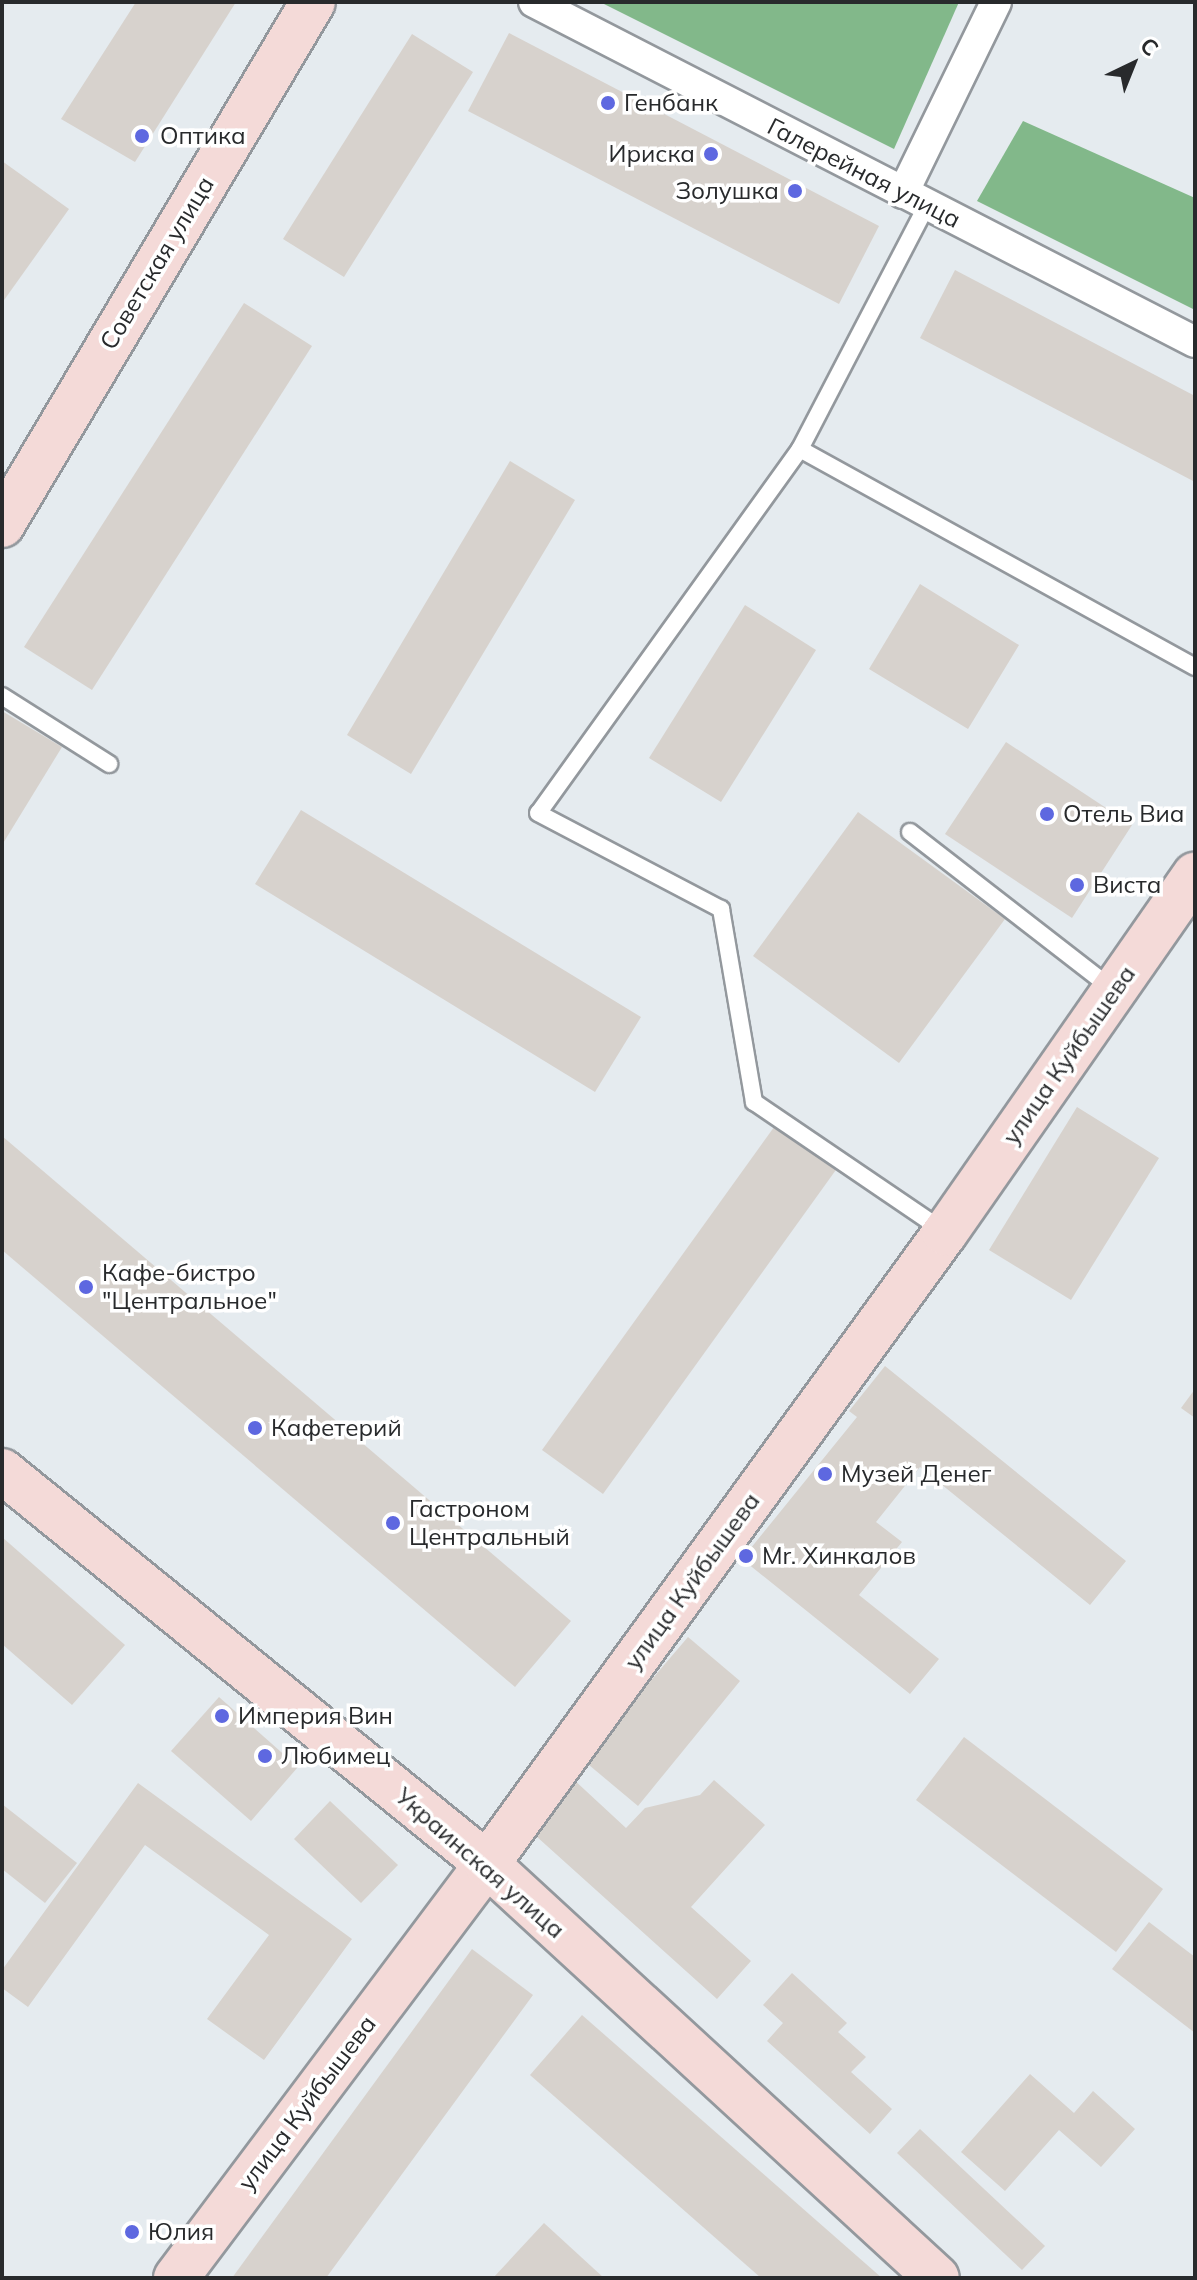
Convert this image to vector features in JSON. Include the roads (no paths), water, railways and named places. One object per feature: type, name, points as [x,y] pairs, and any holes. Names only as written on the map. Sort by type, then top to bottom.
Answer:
[{"type":"main road","name":"Советская улица","points":[[2,525],[313,2]]},
{"type":"main road","name":"улица Куйбышева","points":[[176,2278],[487,1864],[945,1233],[1195,875]]},
{"type":"main road","name":"Украинская улица","points":[[2,1471],[487,1864],[937,2278]]},
{"type":"street","name":"Галерейная улица","points":[[534,2],[1195,342]]},
{"type":"street","points":[[915,199],[996,2]]},
{"type":"lane","points":[[915,199],[800,449],[538,813],[721,909],[754,1102],[945,1233]]},
{"type":"lane","points":[[800,449],[1195,667]]},
{"type":"lane","points":[[2,696],[109,764]]},
{"type":"lane","points":[[910,832],[1114,990]]},
{"type":"place","name":"Генбанк","points":[[608,103]]},
{"type":"place","name":"Оптика","points":[[142,136]]},
{"type":"place","name":"Ириска","points":[[711,154]]},
{"type":"place","name":"Золушка","points":[[795,191]]},
{"type":"place","name":"Отель Виа","points":[[1047,814]]},
{"type":"place","name":"Виста","points":[[1077,885]]},
{"type":"place","name":"Кафе‐бистро \"Центральное\"","points":[[86,1287]]},
{"type":"place","name":"Кафетерий","points":[[255,1428]]},
{"type":"place","name":"Музей Денег","points":[[825,1474]]},
{"type":"place","name":"Гастроном Центральный","points":[[393,1523]]},
{"type":"place","name":"Mr. Хинкалов","points":[[746,1556]]},
{"type":"place","name":"Империя Вин","points":[[222,1716]]},
{"type":"place","name":"Любимец","points":[[265,1756]]},
{"type":"place","name":"Юлия","points":[[132,2232]]}]
